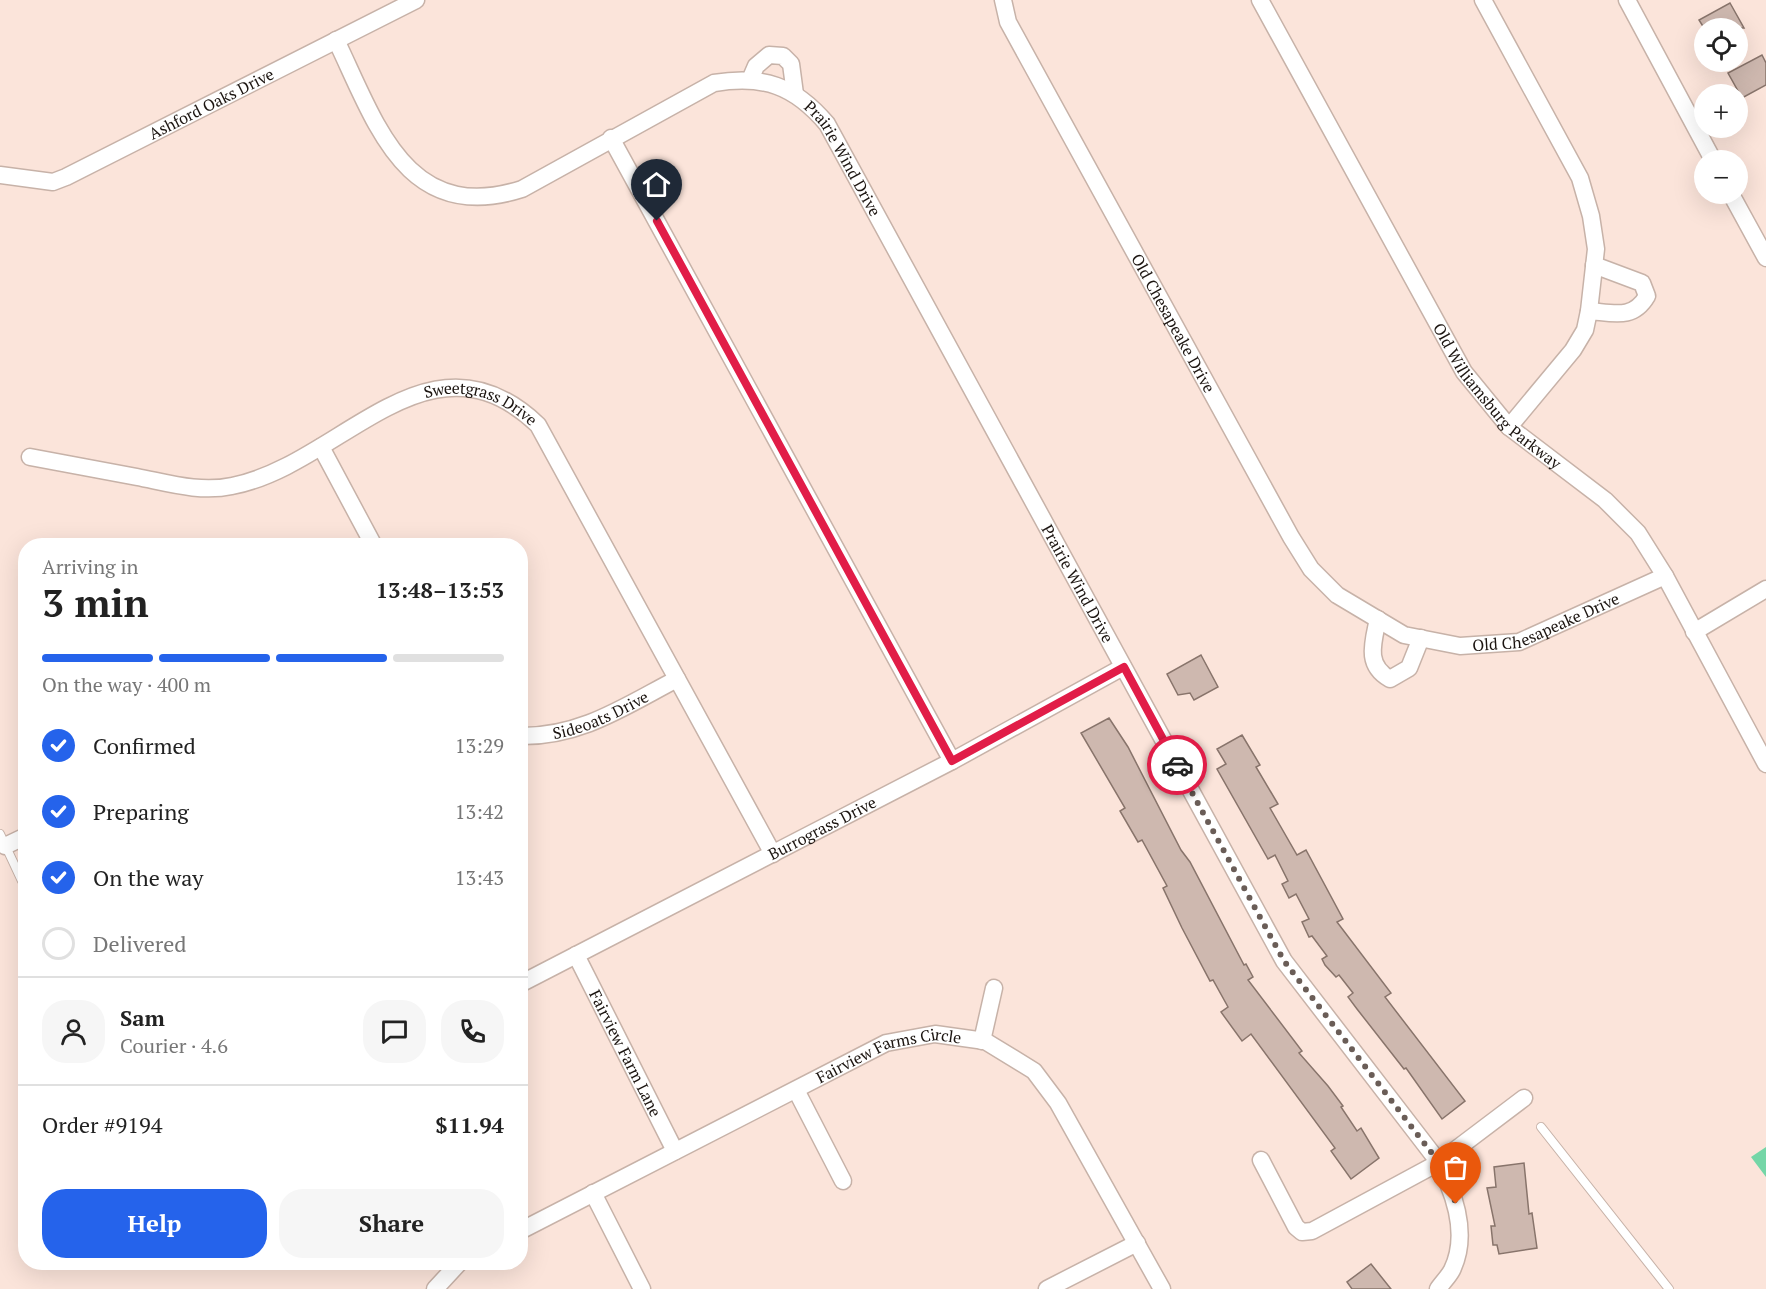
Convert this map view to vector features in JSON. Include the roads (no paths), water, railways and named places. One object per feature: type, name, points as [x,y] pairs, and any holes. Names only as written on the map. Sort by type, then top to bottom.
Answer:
[{"type":"street","name":"Ashford Oaks Drive","points":[[0,175],[44,181],[66,177],[416,0]]},
{"type":"street","name":"Old Chesapeake Drive","points":[[1003,0],[1014,32],[1292,537],[1311,569],[1337,595],[1404,635],[1460,646],[1519,642],[1665,576]]},
{"type":"street","name":"Old Williamsburg Parkway","points":[[1260,0],[1464,372],[1509,427],[1605,500],[1638,533],[1665,576],[1766,764]]},
{"type":"street","points":[[1483,0],[1580,178],[1591,216],[1596,249],[1585,330],[1573,350],[1509,427]]},
{"type":"street","points":[[1628,0],[1708,150]]},
{"type":"street","name":"Prairie Wind Drive","points":[[336,40],[384,140],[400,162],[419,178],[444,191],[474,197],[498,196],[522,189],[714,83],[750,80],[771,83],[795,94],[815,109],[827,124],[1284,961],[1438,1163],[1448,1180],[1456,1204],[1459,1238],[1452,1269],[1438,1289]]},
{"type":"street","name":"Prairie Wind Drive","points":[[750,80],[756,66],[769,56],[783,56],[791,64],[795,94]]},
{"type":"street","points":[[611,138],[952,761]]},
{"type":"street","points":[[1736,204],[1766,258]]},
{"type":"street","points":[[1589,311],[1629,313],[1640,308],[1647,296],[1642,283],[1594,265]]},
{"type":"street","name":"Sweetgrass Drive","points":[[30,457],[196,488],[231,487],[263,477],[321,447],[412,394],[439,387],[482,390],[520,408],[538,425],[773,854]]},
{"type":"street","points":[[321,447],[370,538]]},
{"type":"street","points":[[1694,632],[1766,589]]},
{"type":"street","points":[[1378,619],[1372,657],[1376,668],[1390,679],[1409,668],[1421,638]]},
{"type":"street","name":"Burrograss Drive","points":[[528,980],[952,761],[1124,667]]},
{"type":"street","name":"Sideoats Drive","points":[[528,736],[546,737],[584,728],[677,679]]},
{"type":"street","points":[[3,840],[18,837]]},
{"type":"street","name":"Fairview Farm Lane","points":[[576,955],[675,1151]]},
{"type":"street","points":[[982,1041],[994,988]]},
{"type":"street","name":"Fairview Farms Circle","points":[[528,1227],[886,1043],[934,1034],[982,1041],[1035,1071],[1058,1103],[1162,1289]]},
{"type":"street","points":[[796,1090],[843,1181]]},
{"type":"street","points":[[1261,1160],[1296,1227],[1302,1232],[1312,1231],[1438,1163],[1524,1098]]},
{"type":"street","points":[[593,1193],[642,1289]]},
{"type":"street","points":[[1047,1289],[1137,1242]]},
{"type":"street","points":[[435,1289],[453,1270]]},
{"type":"lane","points":[[3,840],[18,872]]},
{"type":"lane","points":[[1541,1127],[1669,1289]]}]
